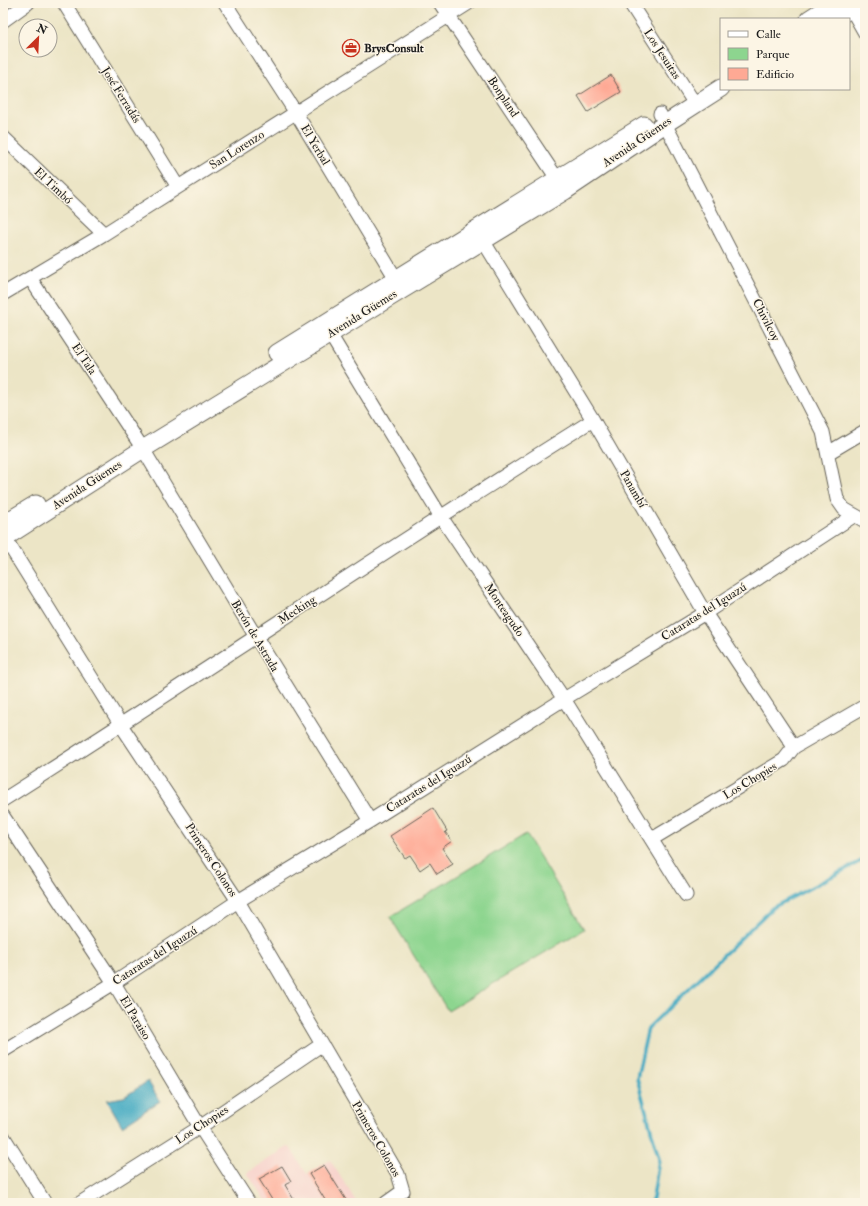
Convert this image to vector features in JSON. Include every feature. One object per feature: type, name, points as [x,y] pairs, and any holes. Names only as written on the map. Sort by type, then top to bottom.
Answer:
[{"type":"main road","points":[[811,18],[834,3]]},
{"type":"main road","points":[[835,18],[854,5]]},
{"type":"main road","name":"Avenida Güemes","points":[[3,534],[140,445],[562,184],[692,99],[720,76]]},
{"type":"main road","name":"Avenida Güemes","points":[[692,99],[720,88]]},
{"type":"street","points":[[3,21],[28,3]]},
{"type":"street","name":"José Ferradás","points":[[64,3],[178,187]]},
{"type":"street","name":"El Yerbal","points":[[225,3],[296,113],[399,284]]},
{"type":"street","name":"Bonpland","points":[[440,3],[562,184]]},
{"type":"street","name":"San Lorenzo","points":[[3,294],[104,234],[469,3]]},
{"type":"street","name":"Los Jesuitas","points":[[635,5],[692,99]]},
{"type":"street","points":[[854,5],[865,33]]},
{"type":"street","name":"Chivilcoy","points":[[662,119],[823,432],[837,499],[844,509],[860,518]]},
{"type":"street","name":"El Timbó","points":[[3,137],[104,234]]},
{"type":"street","name":"Panambí","points":[[480,235],[593,420],[705,613],[794,747]]},
{"type":"street","name":"El Tala","points":[[30,278],[140,445]]},
{"type":"street","name":"Monteagudo","points":[[327,329],[441,517],[564,698],[686,895]]},
{"type":"street","name":"Mecking","points":[[3,800],[593,420]]},
{"type":"street","points":[[828,453],[865,431]]},
{"type":"street","name":"Berón de Astrada","points":[[140,445],[256,637],[370,821]]},
{"type":"street","name":"Cataratas del Iguazú","points":[[3,1051],[114,983],[238,902],[370,821],[564,698],[860,518]]},
{"type":"street","name":"Primeros Colonos","points":[[3,534],[121,725],[238,902],[398,1174],[403,1191],[386,1203]]},
{"type":"street","name":"Los Chopies","points":[[652,840],[784,760],[794,747],[865,706]]},
{"type":"street","name":"El Paraiso","points":[[3,816],[114,983],[200,1127],[249,1203]]},
{"type":"street","name":"Los Chopies","points":[[80,1203],[200,1127],[321,1044]]},
{"type":"street","points":[[3,1136],[44,1203]]},
{"type":"shaded area","points":[[289,1146],[307,1174],[330,1160],[357,1203],[267,1203],[247,1173]]},
{"type":"green space","points":[[526,834],[584,929],[448,1011],[390,917]]},
{"type":"water","points":[[148,1081],[160,1101],[122,1126],[107,1100],[124,1097]]},
{"type":"building","points":[[611,75],[621,92],[588,112],[578,96]]},
{"type":"building","points":[[433,808],[447,831],[445,832],[452,841],[442,848],[453,864],[437,874],[430,863],[420,870],[410,855],[405,858],[390,836]]},
{"type":"building","points":[[324,1165],[348,1203],[327,1203],[309,1174]]},
{"type":"building","points":[[282,1166],[291,1181],[285,1185],[296,1203],[274,1203],[259,1179]]},
{"type":"waterway","points":[[650,1203],[653,1198],[659,1159],[637,1078],[648,1028],[772,908],[865,859]]},
{"type":"place","name":"BrysConsult","points":[[351,48]]}]
